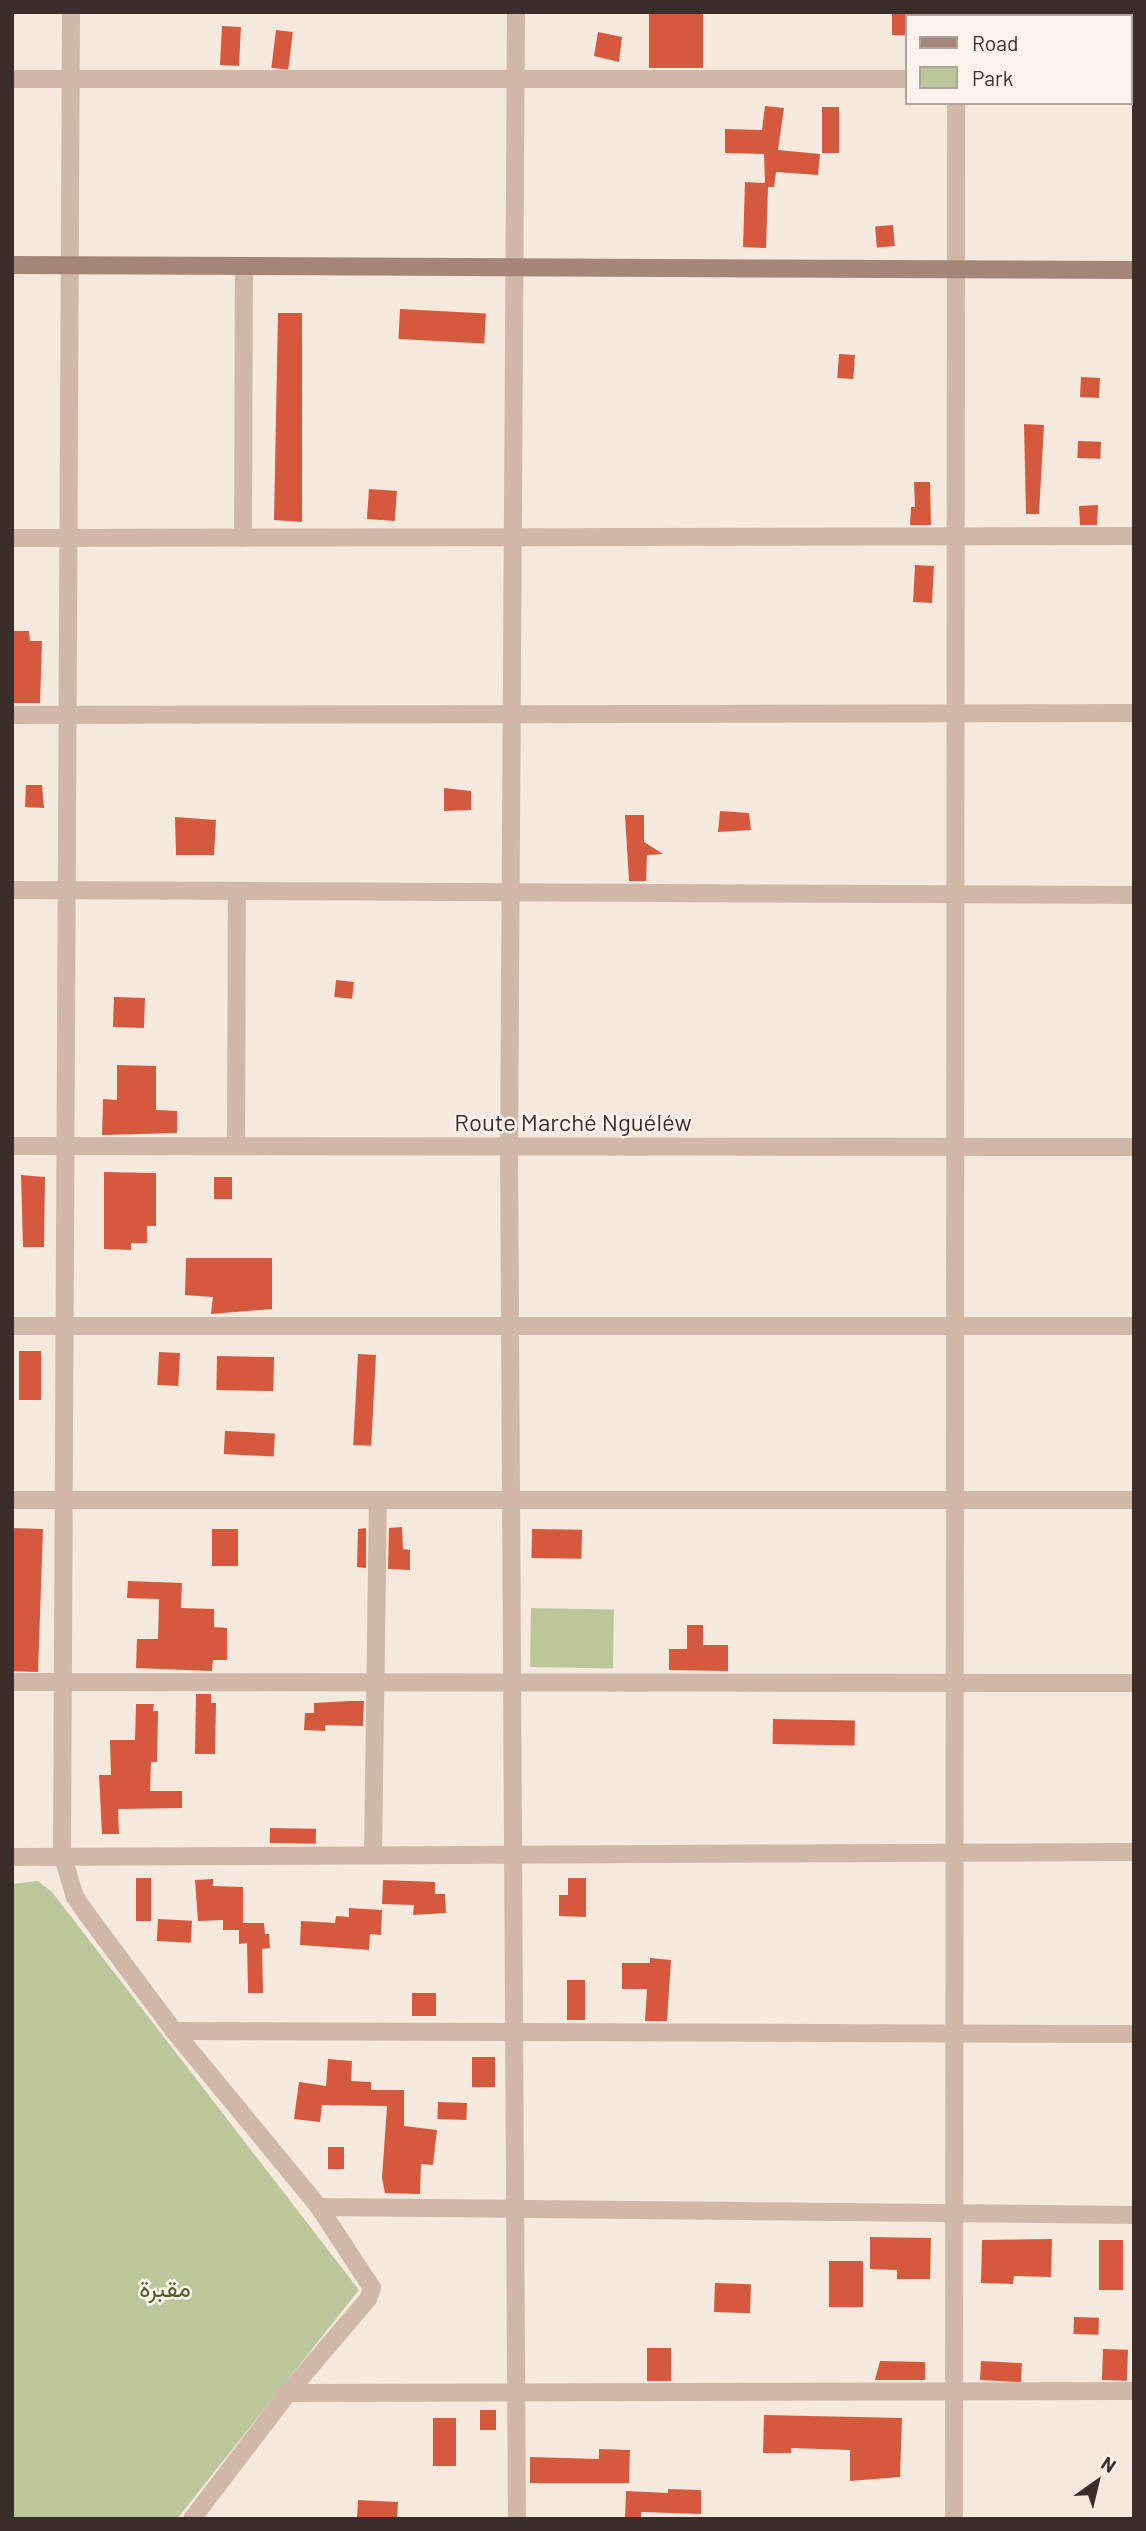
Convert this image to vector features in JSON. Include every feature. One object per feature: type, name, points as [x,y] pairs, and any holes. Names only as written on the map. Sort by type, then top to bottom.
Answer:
[{"type":"main road","points":[[12,265],[1134,270]]},
{"type":"street","points":[[71,12],[62,1854],[75,1897],[174,2031],[319,2207],[372,2288],[368,2299],[288,2393],[192,2519]]},
{"type":"street","points":[[516,12],[509,1146],[515,2031],[514,2390],[517,2519]]},
{"type":"street","points":[[12,79],[904,79]]},
{"type":"street","points":[[954,2519],[956,105]]},
{"type":"street","points":[[243,538],[244,266]]},
{"type":"street","points":[[12,538],[1134,536]]},
{"type":"street","points":[[12,715],[1134,713]]},
{"type":"street","points":[[12,890],[1134,895]]},
{"type":"street","points":[[236,1146],[237,891]]},
{"type":"street","name":"Route Marché Nguéléw","points":[[12,1146],[1134,1147]]},
{"type":"street","points":[[12,1326],[1134,1326]]},
{"type":"street","points":[[12,1500],[1134,1500]]},
{"type":"street","points":[[373,1854],[378,1500]]},
{"type":"street","points":[[12,1682],[1134,1683]]},
{"type":"street","points":[[12,1857],[62,1854],[1134,1852]]},
{"type":"street","points":[[174,2031],[1134,2034]]},
{"type":"street","points":[[319,2207],[1134,2215]]},
{"type":"street","points":[[288,2393],[514,2390],[1134,2391]]},
{"type":"green space","points":[[531,1608],[614,1609],[613,1668],[530,1667]]},
{"type":"green space","name":"مقبرة","points":[[38,1881],[52,1892],[359,2290],[177,2519],[12,2519],[12,1884]]},
{"type":"building","points":[[649,12],[703,12],[703,68],[649,68]]},
{"type":"building","points":[[892,12],[906,12],[904,35],[892,35]]},
{"type":"building","points":[[222,26],[241,27],[239,66],[220,65]]},
{"type":"building","points":[[276,30],[293,32],[288,70],[271,68]]},
{"type":"building","points":[[598,32],[622,37],[619,62],[594,56]]},
{"type":"building","points":[[765,106],[784,108],[778,150],[820,154],[818,175],[776,172],[774,187],[768,187],[766,248],[743,247],[745,182],[765,183],[764,154],[725,153],[725,129],[762,130]]},
{"type":"building","points":[[822,107],[839,107],[839,153],[822,153]]},
{"type":"building","points":[[893,225],[895,246],[877,247],[875,227]]},
{"type":"building","points":[[400,309],[486,314],[484,343],[398,339]]},
{"type":"building","points":[[278,313],[302,313],[302,522],[274,520]]},
{"type":"building","points":[[839,354],[855,355],[853,379],[837,378]]},
{"type":"building","points":[[1081,377],[1100,378],[1099,398],[1080,397]]},
{"type":"building","points":[[1024,424],[1044,425],[1039,514],[1026,514]]},
{"type":"building","points":[[1078,441],[1101,442],[1100,459],[1077,458]]},
{"type":"building","points":[[914,482],[930,482],[931,525],[910,525],[911,507],[915,507]]},
{"type":"building","points":[[369,489],[397,491],[395,521],[367,519]]},
{"type":"building","points":[[1098,505],[1097,525],[1080,525],[1079,506]]},
{"type":"building","points":[[915,565],[934,566],[932,603],[913,602]]},
{"type":"building","points":[[12,631],[29,631],[30,641],[42,641],[40,703],[12,703]]},
{"type":"building","points":[[26,785],[42,785],[44,808],[25,807]]},
{"type":"building","points":[[444,788],[471,791],[471,810],[444,811]]},
{"type":"building","points":[[720,811],[749,813],[751,830],[718,832]]},
{"type":"building","points":[[625,815],[644,815],[644,842],[663,854],[647,855],[646,881],[629,881]]},
{"type":"building","points":[[175,817],[216,820],[214,855],[176,855]]},
{"type":"building","points":[[336,980],[354,982],[352,999],[334,997]]},
{"type":"building","points":[[114,997],[145,998],[144,1028],[113,1027]]},
{"type":"building","points":[[117,1065],[156,1066],[156,1110],[177,1111],[177,1133],[102,1135],[103,1099],[117,1100]]},
{"type":"building","points":[[104,1172],[156,1173],[156,1226],[147,1226],[147,1243],[131,1243],[131,1250],[104,1249]]},
{"type":"building","points":[[21,1175],[45,1177],[44,1247],[23,1247]]},
{"type":"building","points":[[214,1177],[232,1177],[232,1199],[214,1199]]},
{"type":"building","points":[[186,1258],[272,1258],[272,1309],[211,1314],[213,1297],[185,1295]]},
{"type":"building","points":[[19,1351],[41,1351],[41,1400],[19,1400]]},
{"type":"building","points":[[159,1352],[180,1353],[178,1386],[157,1385]]},
{"type":"building","points":[[358,1354],[376,1355],[371,1446],[353,1445]]},
{"type":"building","points":[[217,1356],[274,1357],[273,1391],[216,1390]]},
{"type":"building","points":[[225,1431],[275,1434],[274,1457],[224,1454]]},
{"type":"building","points":[[402,1527],[403,1549],[410,1550],[410,1570],[388,1569],[389,1528]]},
{"type":"building","points":[[12,1528],[43,1529],[38,1672],[12,1671]]},
{"type":"building","points":[[366,1528],[366,1568],[357,1567],[358,1529]]},
{"type":"building","points":[[212,1529],[238,1529],[238,1566],[212,1566]]},
{"type":"building","points":[[532,1529],[582,1530],[581,1559],[531,1558]]},
{"type":"building","points":[[128,1581],[182,1583],[181,1608],[214,1609],[214,1627],[227,1628],[227,1660],[213,1660],[212,1671],[136,1668],[137,1639],[158,1639],[159,1599],[127,1598]]},
{"type":"building","points":[[687,1625],[703,1625],[703,1645],[728,1645],[728,1671],[669,1670],[669,1649],[687,1649]]},
{"type":"building","points":[[196,1694],[211,1694],[211,1703],[216,1703],[215,1754],[195,1754]]},
{"type":"building","points":[[364,1701],[363,1726],[325,1725],[325,1731],[304,1730],[305,1713],[314,1713],[314,1703]]},
{"type":"building","points":[[136,1704],[154,1704],[153,1711],[158,1711],[157,1762],[151,1762],[150,1791],[182,1791],[182,1808],[118,1809],[119,1834],[102,1834],[99,1775],[111,1775],[110,1740],[135,1740]]},
{"type":"building","points":[[773,1719],[855,1720],[855,1745],[773,1744]]},
{"type":"building","points":[[270,1828],[316,1829],[316,1844],[270,1843]]},
{"type":"building","points":[[136,1878],[151,1878],[151,1921],[136,1921]]},
{"type":"building","points":[[568,1878],[586,1878],[586,1917],[559,1916],[559,1895],[568,1895]]},
{"type":"building","points":[[213,1879],[213,1886],[243,1887],[243,1923],[264,1923],[265,1934],[269,1934],[270,1948],[262,1949],[263,1993],[248,1993],[247,1943],[239,1944],[239,1930],[223,1930],[223,1920],[198,1921],[195,1880]]},
{"type":"building","points":[[383,1880],[435,1882],[435,1894],[445,1894],[446,1913],[413,1915],[414,1905],[382,1904]]},
{"type":"building","points":[[349,1908],[382,1910],[381,1935],[370,1934],[369,1950],[300,1945],[301,1921],[335,1923],[336,1916],[349,1917]]},
{"type":"building","points":[[158,1919],[192,1921],[191,1943],[157,1941]]},
{"type":"building","points":[[650,1958],[671,1960],[667,2021],[645,2021],[647,1989],[622,1989],[622,1963],[650,1963]]},
{"type":"building","points":[[567,1980],[585,1980],[585,2020],[567,2020]]},
{"type":"building","points":[[412,1993],[436,1993],[436,2016],[412,2016]]},
{"type":"building","points":[[472,2057],[495,2057],[495,2087],[472,2087]]},
{"type":"building","points":[[328,2059],[352,2061],[351,2081],[371,2082],[371,2090],[404,2090],[404,2126],[437,2130],[433,2165],[421,2164],[420,2194],[385,2193],[382,2178],[387,2106],[322,2105],[320,2122],[294,2119],[299,2082],[326,2086]]},
{"type":"building","points":[[438,2102],[467,2103],[466,2120],[437,2119]]},
{"type":"building","points":[[328,2147],[344,2147],[344,2169],[328,2169]]},
{"type":"building","points":[[870,2237],[931,2238],[930,2279],[897,2279],[897,2270],[870,2269]]},
{"type":"building","points":[[1052,2239],[1051,2277],[1014,2276],[1013,2284],[981,2283],[982,2240]]},
{"type":"building","points":[[1099,2240],[1123,2240],[1123,2290],[1099,2290]]},
{"type":"building","points":[[829,2261],[863,2261],[863,2307],[829,2307]]},
{"type":"building","points":[[715,2283],[751,2284],[750,2313],[714,2312]]},
{"type":"building","points":[[1074,2317],[1099,2318],[1098,2335],[1073,2334]]},
{"type":"building","points":[[647,2348],[671,2348],[671,2381],[647,2381]]},
{"type":"building","points":[[1103,2349],[1128,2350],[1127,2381],[1102,2380]]},
{"type":"building","points":[[880,2361],[925,2362],[925,2380],[875,2380]]},
{"type":"building","points":[[981,2361],[1022,2363],[1021,2382],[980,2380]]},
{"type":"building","points":[[480,2410],[496,2410],[496,2430],[480,2430]]},
{"type":"building","points":[[764,2415],[902,2418],[900,2477],[850,2481],[850,2450],[791,2448],[791,2453],[763,2453]]},
{"type":"building","points":[[433,2418],[456,2418],[456,2466],[433,2466]]},
{"type":"building","points":[[599,2449],[630,2450],[629,2483],[530,2483],[530,2457],[599,2459]]},
{"type":"building","points":[[668,2489],[701,2490],[701,2514],[641,2512],[641,2519],[625,2519],[626,2491],[668,2493]]},
{"type":"building","points":[[358,2500],[398,2502],[397,2519],[357,2519]]}]
